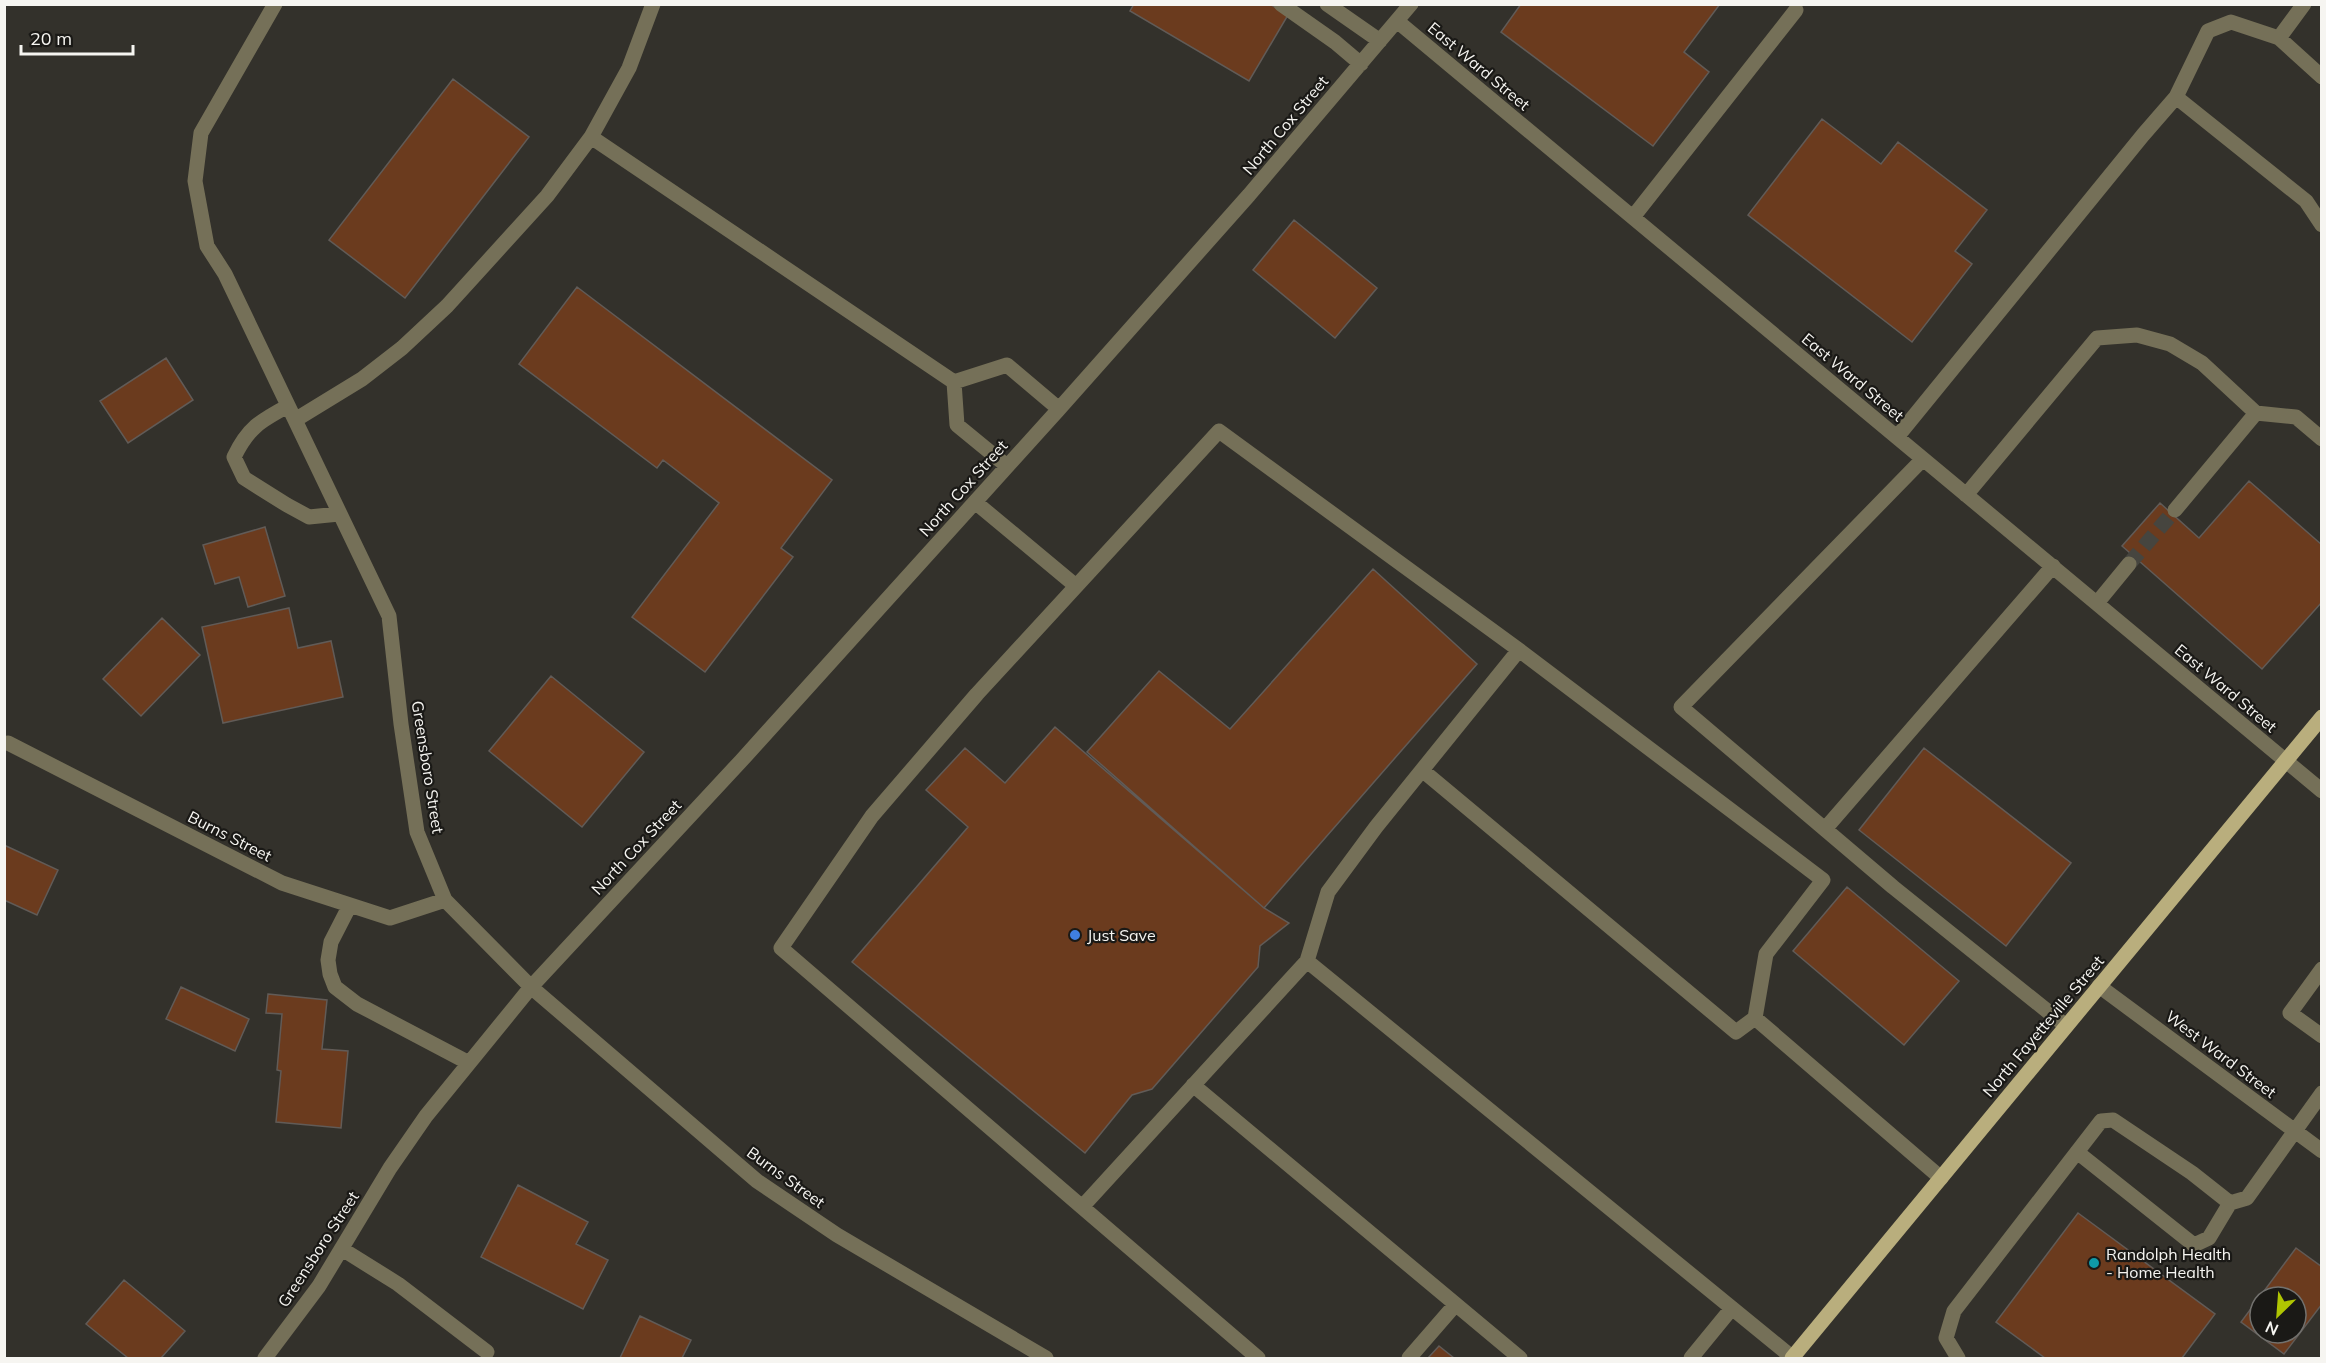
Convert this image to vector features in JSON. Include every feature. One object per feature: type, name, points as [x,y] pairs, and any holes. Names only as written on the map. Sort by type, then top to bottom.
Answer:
[{"type":"main road","name":"North Fayetteville Street","points":[[1792,1358],[2322,717]]},
{"type":"street","name":"Greensboro Street","points":[[265,1359],[320,1286],[390,1168],[426,1116],[531,987],[445,900],[417,832],[401,724],[389,616],[225,274],[207,246],[195,180],[201,133],[275,4]]},
{"type":"street","points":[[295,420],[387,362],[447,306],[547,196],[591,137],[629,68],[653,4]]},
{"type":"street","points":[[1281,4],[1335,42],[1360,64]]},
{"type":"street","points":[[1327,4],[1380,41]]},
{"type":"street","name":"North Cox Street","points":[[531,987],[741,760],[1059,409],[1249,195],[1411,4]]},
{"type":"street","points":[[2279,38],[2304,4]]},
{"type":"street","points":[[1633,217],[1796,10]]},
{"type":"street","name":"East Ward Street","points":[[1397,21],[2322,791]]},
{"type":"street","points":[[1897,437],[2176,97],[2208,32],[2231,22],[2279,38],[2322,77]]},
{"type":"street","points":[[2176,97],[2306,201],[2322,225]]},
{"type":"street","points":[[591,137],[954,382]]},
{"type":"street","points":[[1966,495],[2097,338],[2137,335],[2170,344],[2202,363],[2256,413],[2296,417],[2322,439]]},
{"type":"street","points":[[954,382],[1007,364],[1059,409]]},
{"type":"street","points":[[954,382],[957,425],[1007,466]]},
{"type":"street","points":[[288,406],[266,418],[243,437],[234,457],[244,478],[309,517],[339,514]]},
{"type":"street","points":[[2175,510],[2256,413]]},
{"type":"street","points":[[1258,1359],[782,948],[872,816],[977,694],[1219,431],[1519,650],[1823,880],[1766,954],[1755,1018],[1736,1032],[1422,770]]},
{"type":"street","points":[[1923,459],[1681,707],[1893,887],[2066,1026]]},
{"type":"street","points":[[975,502],[1076,586]]},
{"type":"street","points":[[2097,603],[2129,564]]},
{"type":"street","points":[[1825,829],[2053,566]]},
{"type":"street","points":[[1082,1207],[1307,961],[1328,892],[1519,650]]},
{"type":"street","name":"Burns Street","points":[[8,743],[282,883],[390,918],[445,900]]},
{"type":"street","points":[[350,905],[331,942],[328,960],[335,987],[357,1004],[469,1063]]},
{"type":"street","points":[[1307,961],[1792,1358]]},
{"type":"street","points":[[2322,969],[2290,1013],[2322,1036]]},
{"type":"street","name":"West Ward Street","points":[[2099,986],[2322,1150]]},
{"type":"street","name":"Burns Street","points":[[531,987],[757,1180],[837,1235],[1046,1359]]},
{"type":"street","points":[[1755,1018],[1941,1178]]},
{"type":"street","points":[[1193,1085],[1520,1359]]},
{"type":"street","points":[[2077,1152],[2194,1245],[2209,1238],[2230,1203],[2247,1198],[2322,1093]]},
{"type":"street","points":[[1958,1359],[1946,1338],[1954,1311],[2101,1121],[2113,1120],[2192,1173],[2230,1203]]},
{"type":"street","points":[[342,1249],[398,1284],[487,1352]]},
{"type":"street","points":[[1408,1359],[1455,1305]]},
{"type":"street","points":[[1690,1359],[1732,1308]]},
{"type":"building","points":[[1134,4],[1270,4],[1288,15],[1249,81],[1130,11]]},
{"type":"building","points":[[1521,4],[1720,4],[1684,52],[1709,72],[1653,146],[1501,32]]},
{"type":"building","points":[[453,79],[529,137],[405,298],[329,240]]},
{"type":"building","points":[[1822,119],[1881,164],[1898,142],[1987,210],[1955,251],[1972,264],[1912,342],[1748,215]]},
{"type":"building","points":[[1294,220],[1377,288],[1335,338],[1253,270]]},
{"type":"building","points":[[577,287],[832,480],[781,548],[793,557],[705,672],[632,617],[719,503],[663,460],[657,468],[519,364]]},
{"type":"building","points":[[166,358],[193,400],[128,443],[100,401]]},
{"type":"building","points":[[2249,481],[2322,545],[2322,602],[2262,669],[2122,546],[2160,503],[2199,538]]},
{"type":"building","points":[[265,527],[285,596],[248,607],[239,577],[215,584],[203,545]]},
{"type":"building","points":[[1373,569],[1477,664],[1264,908],[1087,752],[1159,671],[1230,729]]},
{"type":"building","points":[[289,608],[298,648],[331,641],[343,697],[223,723],[202,627]]},
{"type":"building","points":[[162,618],[200,655],[141,716],[103,679]]},
{"type":"building","points":[[551,676],[644,752],[582,827],[489,751]]},
{"type":"building","name":"Just Save","points":[[1055,727],[1264,908],[1289,923],[1260,946],[1258,967],[1152,1089],[1132,1095],[1085,1153],[852,962],[968,827],[926,790],[965,748],[1005,783]]},
{"type":"building","points":[[1924,748],[2071,863],[2006,946],[1859,830]]},
{"type":"building","points":[[4,845],[58,870],[37,915],[4,900]]},
{"type":"building","points":[[1847,887],[1959,981],[1904,1045],[1793,951]]},
{"type":"building","points":[[181,987],[249,1019],[235,1051],[166,1019]]},
{"type":"building","points":[[268,994],[327,1000],[322,1049],[348,1051],[341,1128],[276,1122],[281,1071],[277,1070],[282,1014],[266,1013]]},
{"type":"building","points":[[518,1185],[588,1222],[576,1244],[608,1260],[583,1309],[481,1257]]},
{"type":"building","name":"Randolph Health - Home Health","points":[[2078,1213],[2215,1314],[2182,1358],[2045,1358],[1996,1322]]},
{"type":"building","points":[[2296,1248],[2322,1267],[2322,1304],[2308,1322],[2308,1285],[2268,1285]]},
{"type":"building","points":[[124,1280],[185,1331],[161,1358],[128,1358],[86,1324]]},
{"type":"building","points":[[2248,1313],[2248,1327],[2241,1322]]},
{"type":"building","points":[[640,1316],[691,1340],[682,1358],[620,1358]]},
{"type":"building","points":[[2272,1345],[2291,1345],[2284,1354]]},
{"type":"building","points":[[1439,1346],[1454,1358],[1428,1358]]},
{"type":"tunnel","points":[[2129,564],[2175,510]]},
{"type":"place","name":"Just Save","points":[[1075,935]]},
{"type":"place","name":"Randolph Health - Home Health","points":[[2094,1263]]}]
